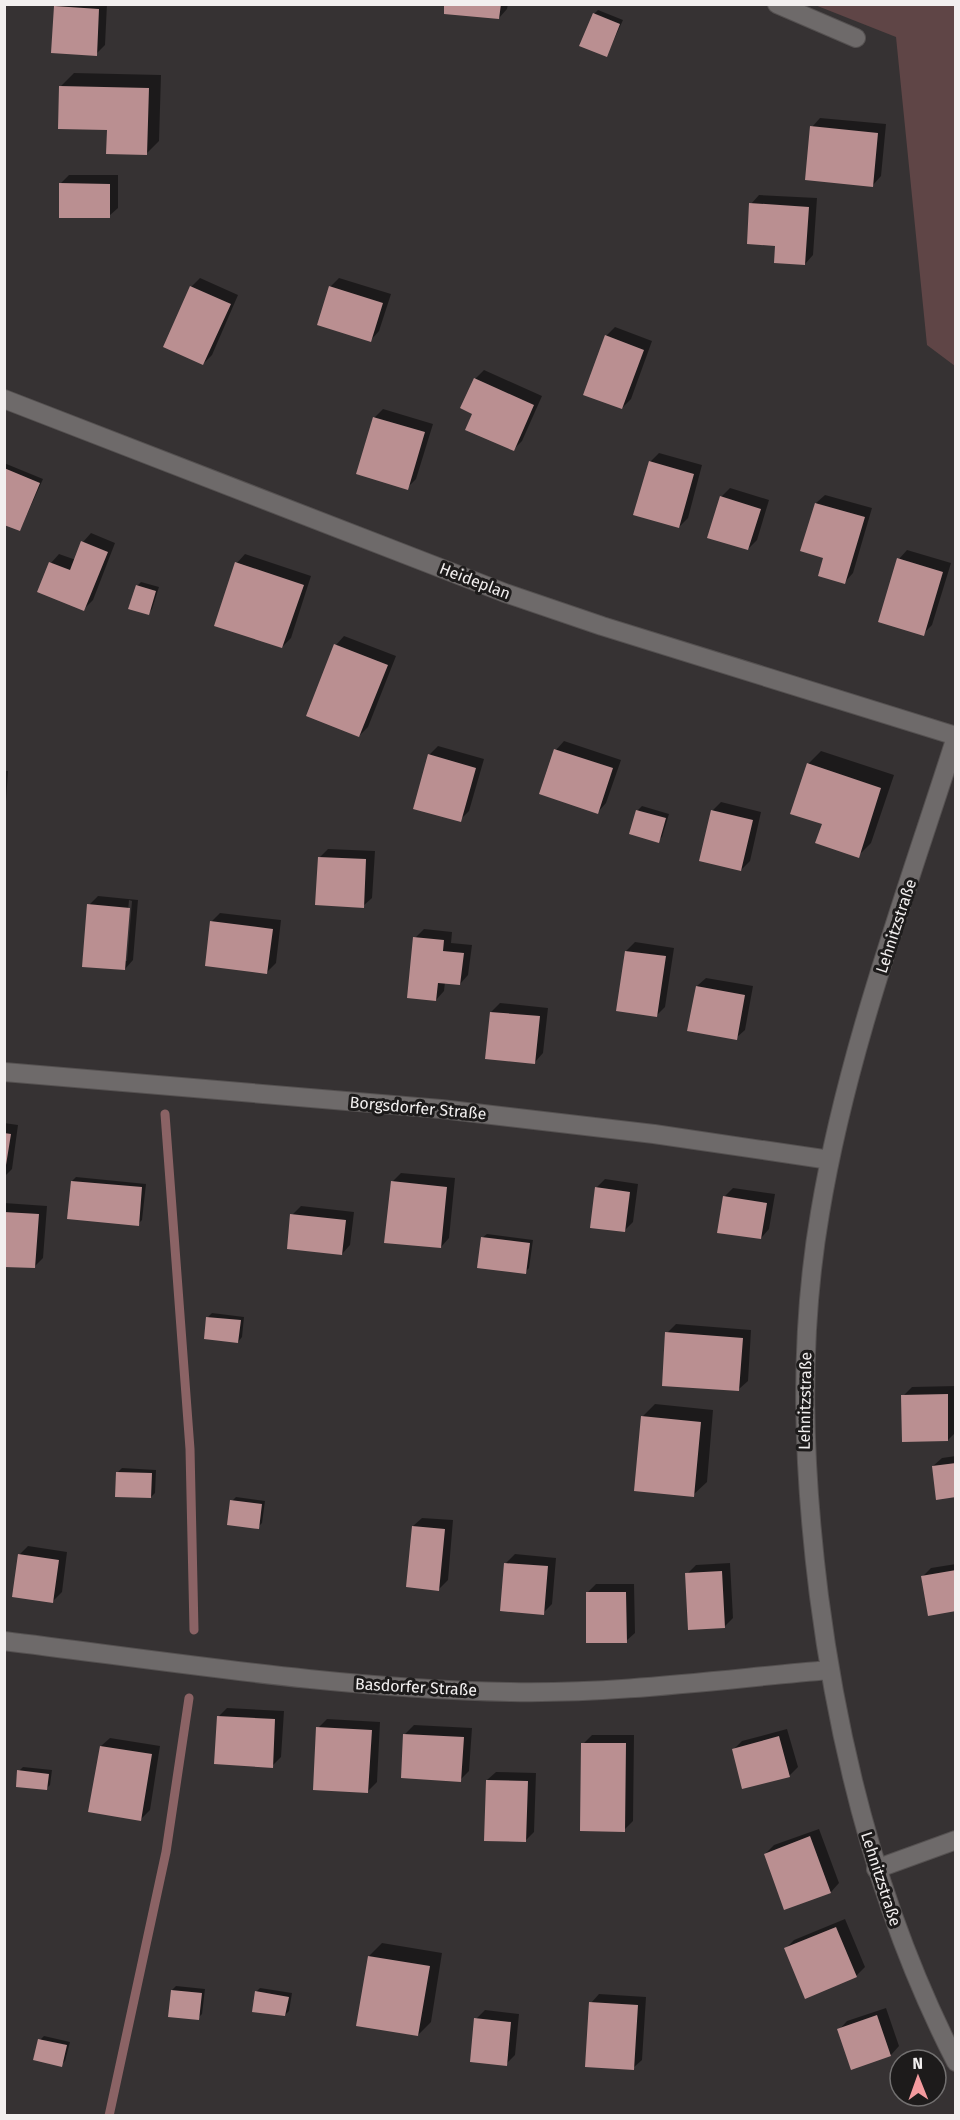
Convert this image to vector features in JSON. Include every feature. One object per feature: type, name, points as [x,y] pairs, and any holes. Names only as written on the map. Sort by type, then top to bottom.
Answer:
[{"type":"street","points":[[777,4],[856,38]]},
{"type":"street","name":"Heideplan","points":[[4,399],[505,593],[602,626],[956,737]]},
{"type":"street","name":"Lehnitzstraße","points":[[956,737],[870,1006],[848,1083],[830,1160],[812,1264],[804,1393],[804,1455],[809,1520],[829,1670],[848,1765],[876,1869],[906,1954],[956,2062]]},
{"type":"street","name":"Borgsdorfer Straße","points":[[4,1072],[441,1109],[654,1134],[830,1160]]},
{"type":"street","name":"Basdorfer Straße","points":[[4,1641],[327,1682],[422,1689],[514,1692],[607,1689],[829,1670]]},
{"type":"street","points":[[876,1869],[956,1840]]},
{"type":"shaded area","points":[[815,5],[955,5],[955,366],[927,345],[896,37]]},
{"type":"building","points":[[444,4],[501,4],[499,19],[444,14]]},
{"type":"building","points":[[54,6],[99,9],[97,56],[51,53]]},
{"type":"building","points":[[593,13],[620,24],[607,57],[579,46]]},
{"type":"building","points":[[59,86],[149,88],[147,155],[106,154],[107,130],[58,129]]},
{"type":"building","points":[[810,126],[878,133],[873,187],[805,180]]},
{"type":"building","points":[[59,183],[110,184],[110,218],[59,218]]},
{"type":"building","points":[[749,203],[809,207],[805,265],[774,263],[775,246],[747,244]]},
{"type":"building","points":[[190,286],[231,304],[203,365],[163,347]]},
{"type":"building","points":[[329,286],[383,303],[371,342],[317,325]]},
{"type":"building","points":[[605,335],[644,350],[622,409],[583,395]]},
{"type":"building","points":[[474,378],[534,405],[514,451],[465,430],[472,414],[460,408]]},
{"type":"building","points":[[373,417],[425,432],[408,490],[356,474]]},
{"type":"building","points":[[649,461],[694,474],[679,528],[633,515]]},
{"type":"building","points":[[4,468],[40,483],[20,531],[4,525]]},
{"type":"building","points":[[720,496],[761,509],[748,550],[707,538]]},
{"type":"building","points":[[815,503],[865,517],[845,584],[818,576],[823,558],[800,551]]},
{"type":"building","points":[[81,541],[108,552],[84,611],[37,592],[49,562],[70,570]]},
{"type":"building","points":[[897,558],[943,572],[924,636],[878,622]]},
{"type":"building","points":[[235,562],[304,585],[282,648],[214,626]]},
{"type":"building","points":[[136,585],[156,591],[149,615],[128,609]]},
{"type":"building","points":[[334,644],[388,665],[359,737],[306,716]]},
{"type":"building","points":[[554,749],[613,768],[598,814],[539,794]]},
{"type":"building","points":[[428,754],[476,768],[461,822],[413,809]]},
{"type":"building","points":[[807,763],[881,788],[859,858],[815,843],[822,824],[790,814]]},
{"type":"building","points":[[636,810],[666,818],[659,843],[629,834]]},
{"type":"building","points":[[711,810],[753,820],[741,871],[699,861]]},
{"type":"building","points":[[318,857],[366,859],[364,908],[315,905]]},
{"type":"building","points":[[87,904],[130,908],[125,970],[82,967]]},
{"type":"building","points":[[210,921],[273,929],[267,974],[205,966]]},
{"type":"building","points":[[413,937],[444,940],[443,951],[464,953],[460,985],[438,983],[436,1001],[407,998]]},
{"type":"building","points":[[625,951],[666,956],[657,1017],[616,1011]]},
{"type":"building","points":[[696,986],[745,995],[737,1040],[687,1031]]},
{"type":"building","points":[[490,1012],[540,1016],[535,1064],[485,1059]]},
{"type":"building","points":[[4,1133],[11,1134],[6,1165],[4,1165]]},
{"type":"building","points":[[71,1181],[142,1187],[139,1226],[67,1219]]},
{"type":"building","points":[[391,1181],[447,1187],[441,1248],[384,1243]]},
{"type":"building","points":[[595,1187],[630,1192],[625,1232],[590,1228]]},
{"type":"building","points":[[723,1196],[767,1203],[761,1239],[717,1233]]},
{"type":"building","points":[[4,1212],[39,1214],[35,1268],[4,1267]]},
{"type":"building","points":[[290,1214],[346,1220],[342,1255],[287,1249]]},
{"type":"building","points":[[481,1237],[530,1243],[526,1274],[477,1268]]},
{"type":"building","points":[[206,1317],[241,1320],[238,1343],[204,1339]]},
{"type":"building","points":[[665,1332],[743,1338],[739,1391],[662,1386]]},
{"type":"building","points":[[948,1394],[948,1441],[902,1442],[901,1395]]},
{"type":"building","points":[[641,1416],[701,1422],[694,1497],[634,1491]]},
{"type":"building","points":[[956,1463],[956,1497],[936,1500],[932,1466]]},
{"type":"building","points":[[116,1472],[152,1473],[151,1498],[115,1497]]},
{"type":"building","points":[[230,1500],[262,1504],[259,1529],[227,1525]]},
{"type":"building","points":[[412,1526],[445,1529],[439,1591],[406,1587]]},
{"type":"building","points":[[18,1554],[59,1560],[53,1603],[12,1597]]},
{"type":"building","points":[[504,1563],[548,1566],[544,1615],[500,1611]]},
{"type":"building","points":[[956,1570],[956,1611],[928,1616],[921,1576]]},
{"type":"building","points":[[722,1571],[725,1628],[688,1630],[685,1573]]},
{"type":"building","points":[[586,1592],[626,1592],[627,1643],[586,1643]]},
{"type":"building","points":[[217,1716],[275,1719],[273,1768],[214,1764]]},
{"type":"building","points":[[316,1727],[372,1730],[368,1793],[313,1790]]},
{"type":"building","points":[[403,1734],[464,1737],[461,1782],[401,1778]]},
{"type":"building","points":[[779,1736],[790,1777],[742,1789],[732,1749]]},
{"type":"building","points":[[581,1743],[626,1743],[625,1832],[580,1831]]},
{"type":"building","points":[[100,1746],[152,1754],[141,1821],[88,1812]]},
{"type":"building","points":[[17,1770],[49,1774],[47,1790],[16,1787]]},
{"type":"building","points":[[486,1780],[528,1781],[526,1842],[484,1841]]},
{"type":"building","points":[[810,1836],[831,1893],[784,1910],[764,1854]]},
{"type":"building","points":[[836,1927],[857,1977],[805,1999],[784,1948]]},
{"type":"building","points":[[368,1956],[430,1966],[418,2036],[356,2026]]},
{"type":"building","points":[[171,1990],[202,1993],[199,2020],[168,2017]]},
{"type":"building","points":[[255,1991],[289,1997],[285,2016],[252,2012]]},
{"type":"building","points":[[589,2002],[638,2005],[634,2070],[585,2067]]},
{"type":"building","points":[[877,2015],[888,2048],[888,2057],[851,2070],[837,2029]]},
{"type":"building","points":[[474,2018],[511,2022],[507,2066],[470,2062]]},
{"type":"building","points":[[38,2039],[67,2045],[62,2067],[33,2060]]},
{"type":"waterway","points":[[165,1114],[190,1449],[194,1630]]},
{"type":"waterway","points":[[109,2116],[166,1852],[189,1698]]}]
